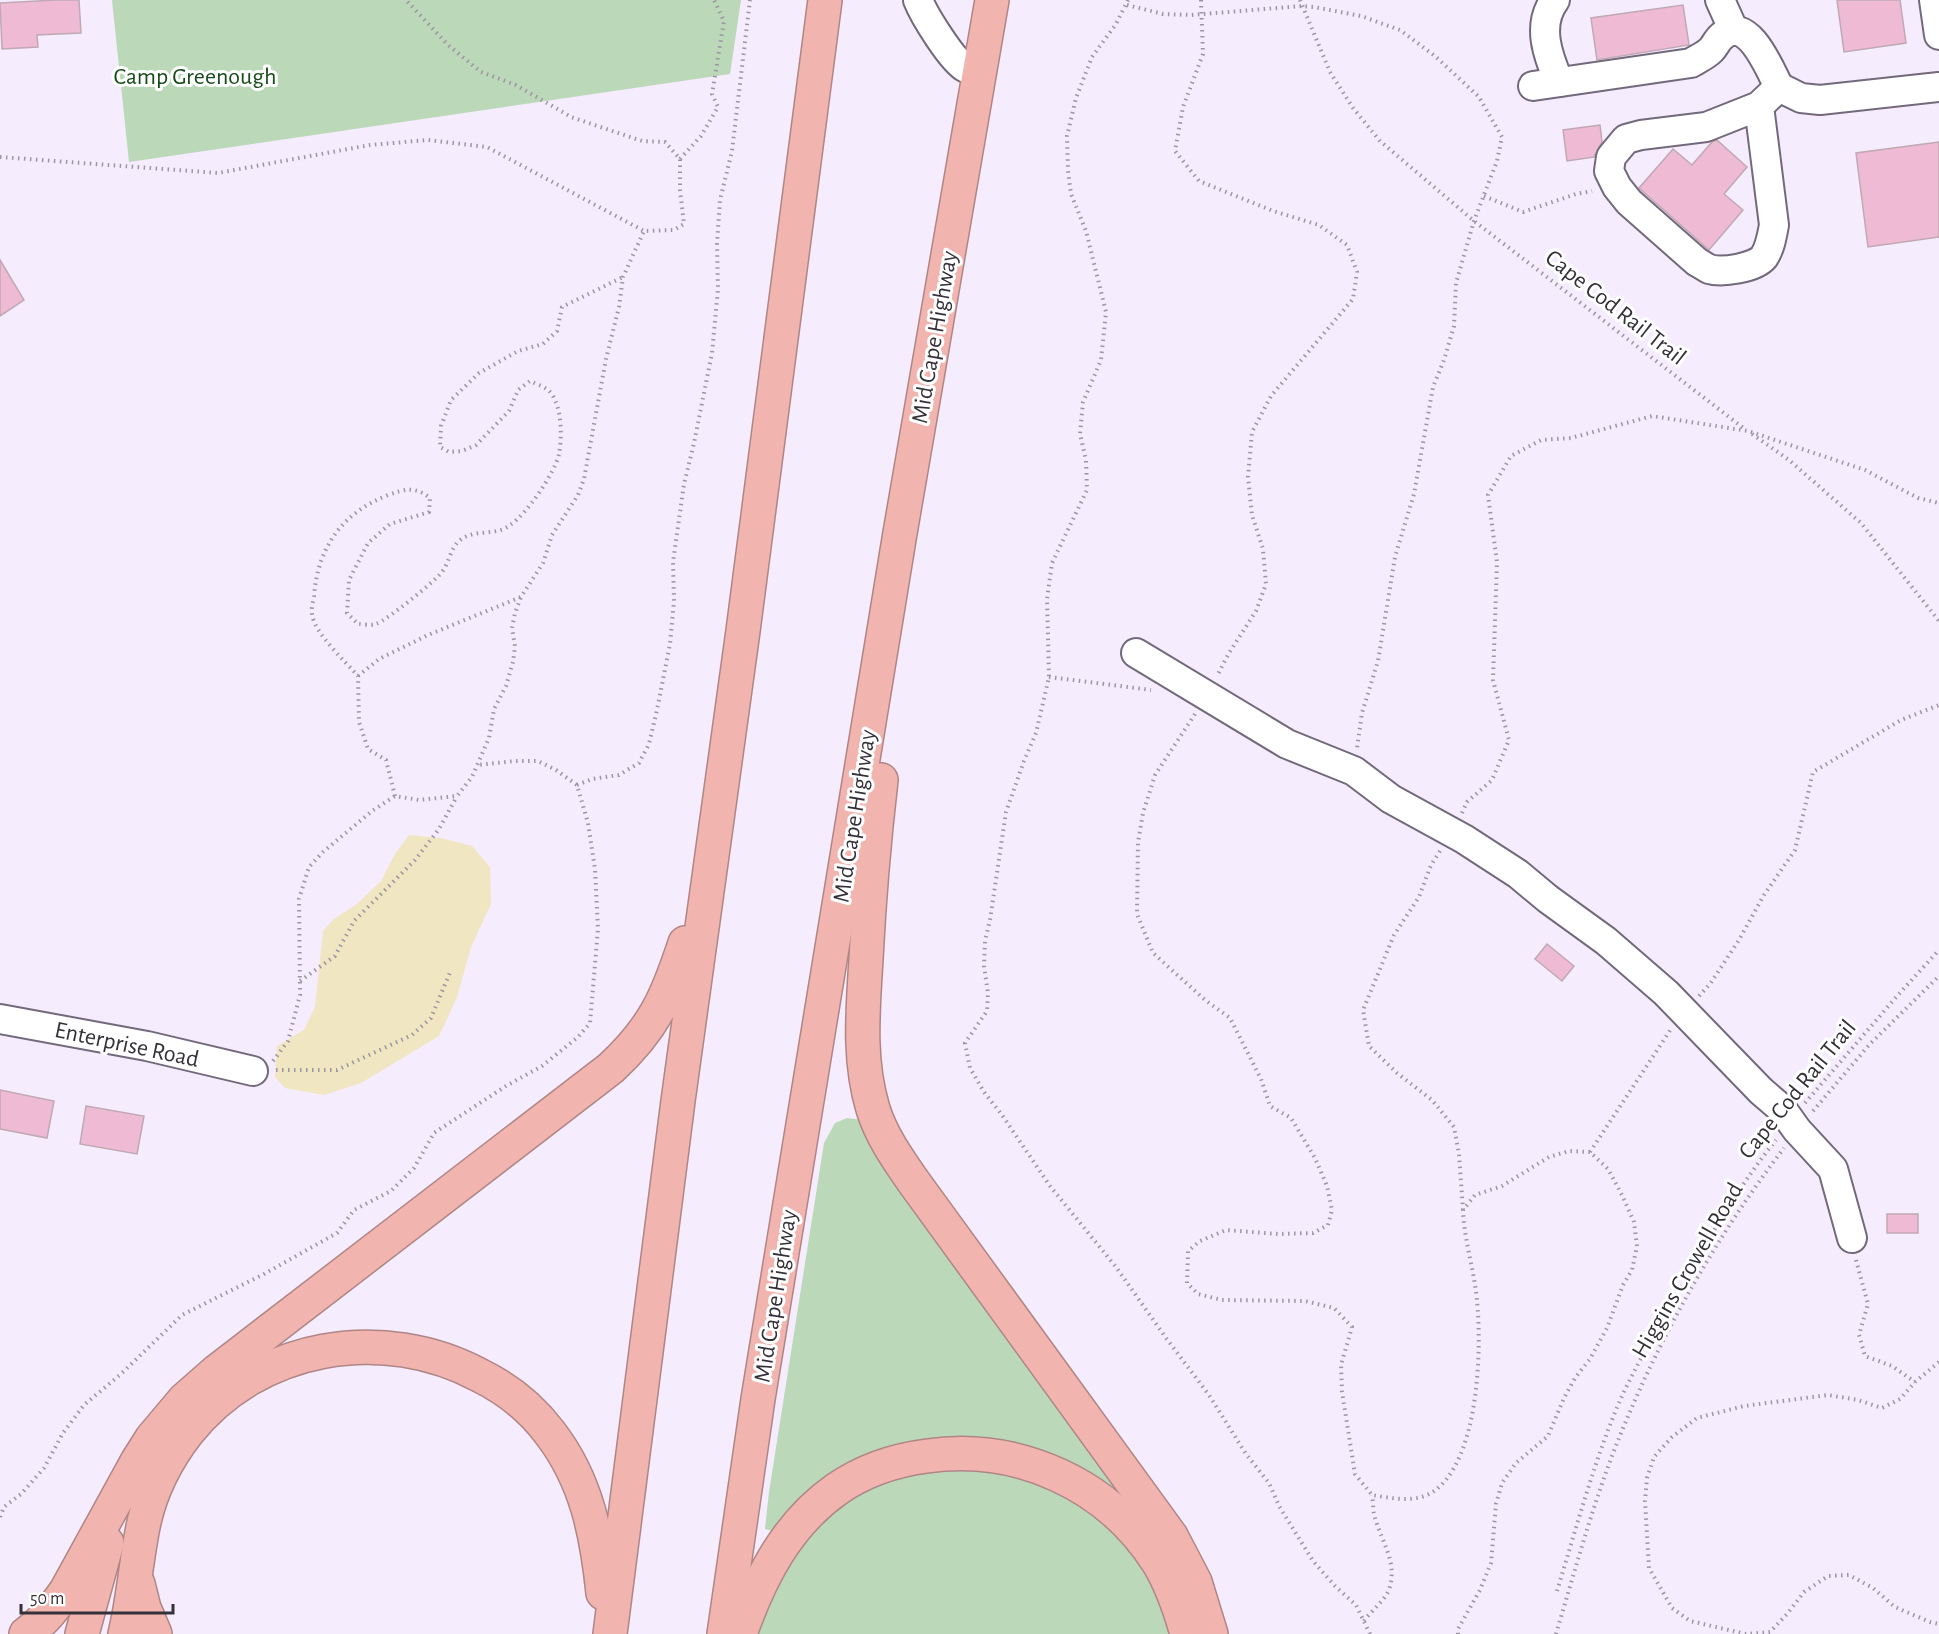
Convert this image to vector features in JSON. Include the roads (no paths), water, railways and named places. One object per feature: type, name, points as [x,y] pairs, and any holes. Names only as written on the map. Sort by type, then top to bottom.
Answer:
[{"type":"highway","points":[[609,1634],[825,0]]},
{"type":"highway","name":"Mid Cape Highway","points":[[724,1634],[758,1399],[900,532],[992,0]]},
{"type":"highway","points":[[900,532],[883,762],[871,882],[862,1030],[863,1058],[873,1109],[882,1131],[913,1181],[1171,1536],[1195,1582],[1211,1634]]},
{"type":"highway","points":[[26,1634],[47,1617],[66,1591],[138,1460],[169,1416],[199,1386],[596,1080],[628,1051],[654,1019],[664,1000],[707,880]]},
{"type":"highway","points":[[125,1634],[144,1522],[151,1497],[161,1475],[187,1433],[224,1396],[268,1370],[312,1353],[347,1347],[403,1349],[427,1353],[451,1361],[495,1383],[532,1412],[549,1431],[575,1471],[591,1513],[609,1634]]},
{"type":"highway","points":[[740,1634],[772,1560],[787,1537],[820,1502],[846,1484],[885,1466],[911,1458],[961,1453],[1002,1456],[1037,1466],[1077,1485],[1105,1504],[1125,1522],[1158,1562],[1171,1587],[1187,1634]]},
{"type":"highway","points":[[82,1634],[116,1513],[128,1481]]},
{"type":"highway","points":[[136,1577],[144,1608],[155,1634]]},
{"type":"street","points":[[918,0],[922,11],[954,58],[965,67],[981,72]]},
{"type":"street","points":[[1555,0],[1547,9],[1546,16],[1546,84],[1691,63],[1709,52],[1723,34],[1734,31],[1746,33],[1755,43],[1769,96],[1774,225],[1771,243],[1763,259],[1750,265],[1732,270],[1710,269],[1697,262],[1629,202],[1617,188],[1609,171],[1611,158],[1626,139],[1706,127],[1769,96],[1820,100],[1939,87]]},
{"type":"street","points":[[1720,0],[1734,31]]},
{"type":"street","points":[[1136,653],[1287,744],[1354,771],[1391,799],[1453,832],[1518,874],[1606,941],[1666,993],[1761,1091],[1782,1109],[1794,1126],[1833,1169],[1852,1238]]},
{"type":"street","name":"Enterprise Road","points":[[0,1019],[147,1046],[260,1071]]},
{"type":"park label","name":"Camp Greenough","points":[[195,76]]}]
